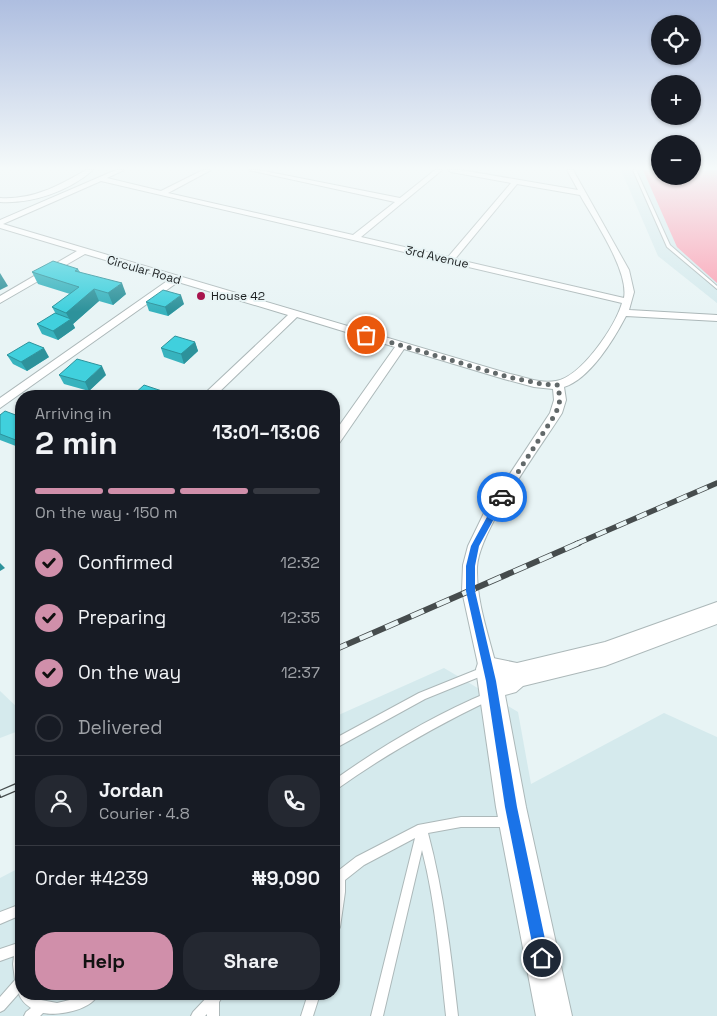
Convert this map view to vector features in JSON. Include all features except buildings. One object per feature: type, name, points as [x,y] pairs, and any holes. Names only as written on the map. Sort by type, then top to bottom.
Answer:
[{"type":"street","points":[[0,225],[17,217]]},
{"type":"street","name":"3rd Avenue","points":[[269,217],[628,302]]},
{"type":"street","points":[[355,238],[381,217]]},
{"type":"street","points":[[450,260],[486,217]]},
{"type":"street","points":[[554,1016],[514,823],[491,681],[470,591],[470,566],[475,546],[489,517],[556,413],[560,400],[558,385],[574,379],[583,370],[602,347],[628,302],[630,284],[625,270],[596,217]]},
{"type":"street","name":"Circular Road","points":[[0,225],[82,252],[508,377],[542,384],[558,385]]},
{"type":"street","points":[[0,300],[82,252]]},
{"type":"street","points":[[20,390],[176,279]]},
{"type":"street","points":[[623,313],[717,318]]},
{"type":"street","points":[[214,390],[294,314]]},
{"type":"street","points":[[340,433],[401,346]]},
{"type":"street","points":[[0,404],[15,393]]},
{"type":"street","points":[[491,681],[605,654],[717,613]]},
{"type":"lane","points":[[655,217],[668,246],[717,288]]},
{"type":"lane","points":[[340,741],[422,696],[491,681]]},
{"type":"lane","points":[[340,781],[352,772],[454,712],[491,681]]},
{"type":"lane","points":[[340,876],[360,861],[422,829],[461,822],[514,823]]},
{"type":"lane","points":[[377,1016],[422,829]]},
{"type":"lane","points":[[422,829],[433,866],[440,904],[452,1016]]},
{"type":"lane","points":[[0,918],[15,912]]},
{"type":"lane","points":[[0,955],[15,951]]},
{"type":"lane","points":[[0,1006],[15,994]]},
{"type":"lane","points":[[28,1000],[34,1012],[69,1010],[83,1000]]},
{"type":"lane","points":[[197,1016],[213,1000]]},
{"type":"lane","points":[[213,1016],[216,1000]]},
{"type":"lane","points":[[307,1016],[312,1000]]},
{"type":"shaded area","points":[[641,217],[717,217],[717,303],[658,256]]},
{"type":"shaded area","points":[[664,217],[717,217],[717,283],[677,247]]},
{"type":"shaded area","points":[[444,668],[518,712],[531,784],[664,713],[717,737],[717,1016],[0,1016],[0,878],[15,870],[15,1000],[340,1000],[340,714]]},
{"type":"shaded area","points":[[0,691],[15,705],[15,732],[0,738]]},
{"type":"railway","points":[[576,544],[717,483]]},
{"type":"railway","points":[[340,647],[579,543]]},
{"type":"railway","points":[[0,794],[15,788]]},
{"type":"way so far","points":[[366,335],[508,377],[542,384],[558,385],[560,400],[556,413],[536,441],[502,497]]},
{"type":"place","name":"House 42","points":[[201,296]]},
{"type":"route","points":[[502,497],[489,517],[475,546],[470,566],[470,591],[491,681],[511,807],[542,958]]}]
